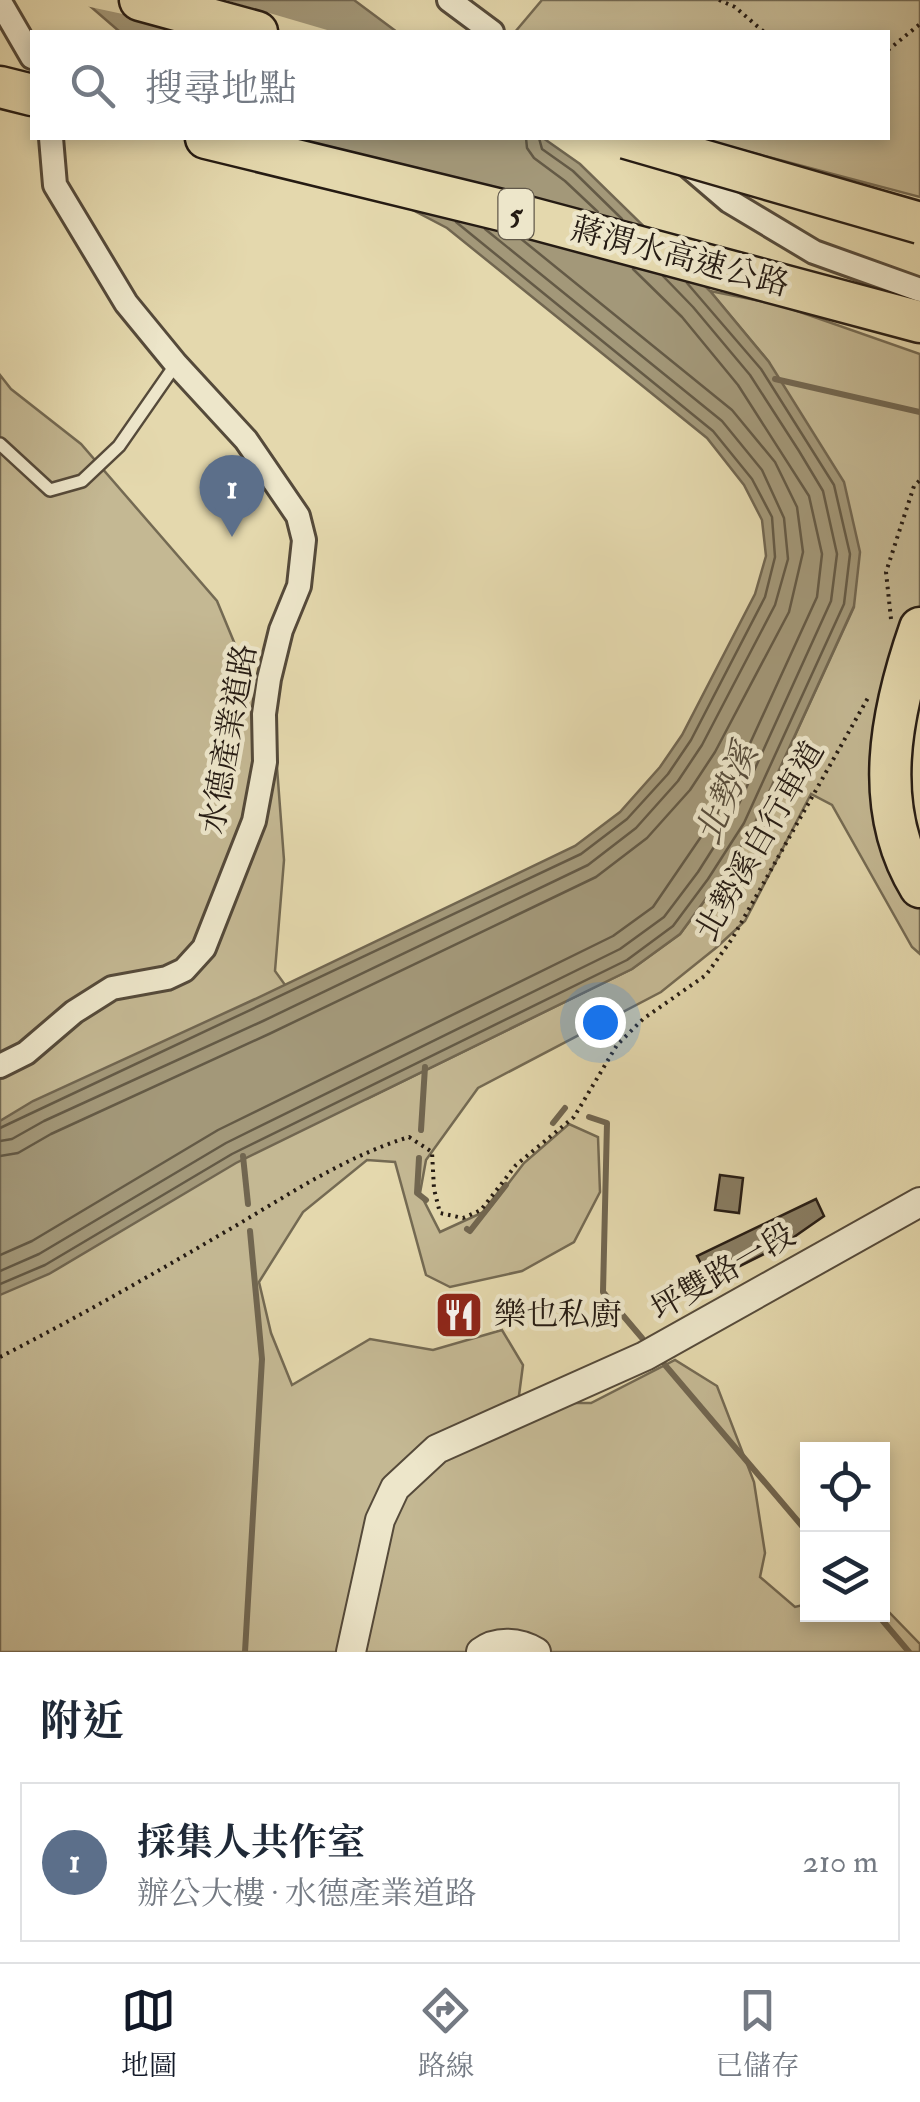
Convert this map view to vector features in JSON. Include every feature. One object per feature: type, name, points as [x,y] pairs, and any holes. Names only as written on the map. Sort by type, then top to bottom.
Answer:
[{"type":"highway","points":[[140,0],[250,30]]},
{"type":"highway","points":[[0,87],[30,94]]},
{"type":"highway","name":"蔣渭水高速公路","points":[[214,140],[524,216],[920,322]]},
{"type":"highway","points":[[633,140],[920,223]]},
{"type":"highway","points":[[825,295],[920,332]]},
{"type":"highway","points":[[907,630],[890,754],[891,807],[920,887]]},
{"type":"highway","points":[[920,704],[913,788],[920,814]]},
{"type":"street","points":[[449,0],[489,30]]},
{"type":"street","points":[[0,2],[30,54]]},
{"type":"street","name":"水德產業道路","points":[[0,1066],[26,1053],[74,1012],[112,988],[167,978],[184,970],[204,948],[254,821],[265,762],[264,714],[269,679],[299,586],[304,540],[298,516],[246,440],[126,303],[55,185],[50,140]]},
{"type":"street","points":[[655,140],[730,200],[814,252],[920,290]]},
{"type":"street","name":"坪雙路一段","points":[[352,1652],[380,1520],[395,1488],[436,1448],[645,1356],[920,1202]]},
{"type":"street","points":[[481,1652],[508,1642],[536,1652]]},
{"type":"lane","points":[[0,444],[50,490],[82,481],[120,446],[176,364]]},
{"type":"path","points":[[719,0],[735,7],[762,30]]},
{"type":"path","points":[[890,48],[920,24]]},
{"type":"path","points":[[907,630],[886,572],[914,486],[920,480]]},
{"type":"path","name":"北勢溪自行車道","points":[[0,1357],[88,1312],[322,1175],[408,1137],[432,1152],[440,1212],[463,1218],[481,1210],[516,1165],[574,1117],[617,1045],[643,1019],[706,975],[732,940],[875,685]]},
{"type":"shaded area","points":[[542,0],[920,0],[920,197],[704,140],[890,140],[890,30],[517,30]]},
{"type":"shaded area","points":[[710,291],[780,305],[920,354],[920,624],[894,707],[920,887],[920,954],[912,947],[832,805],[811,794],[745,921],[661,992],[478,1088],[426,1160],[420,1193],[440,1232],[488,1210],[524,1163],[569,1124],[598,1137],[600,1192],[574,1242],[522,1271],[450,1287],[426,1275],[395,1162],[367,1160],[303,1212],[259,1282],[271,1333],[292,1385],[370,1339],[433,1350],[502,1330],[523,1365],[518,1403],[591,1403],[675,1360],[717,1386],[754,1482],[765,1553],[760,1577],[795,1607],[800,1606],[800,1622],[890,1622],[890,1613],[920,1644],[920,1652],[0,1652],[0,375],[11,389],[81,444],[217,601],[275,741],[284,860],[275,971],[367,1099],[632,969],[680,934],[753,827],[854,607],[769,362]]},
{"type":"water","points":[[83,0],[354,0],[394,30],[118,30]]},
{"type":"water","name":"北勢溪","points":[[259,140],[546,140],[580,164],[710,291],[769,362],[844,482],[860,552],[854,606],[753,827],[680,934],[632,969],[236,1163],[49,1274],[0,1295],[0,1121],[33,1101],[575,846],[620,812],[660,767],[682,735],[755,594],[766,556],[762,520],[744,485],[707,438],[447,228],[334,169]]},
{"type":"pier","points":[[78,0],[225,0],[327,30],[197,30],[81,5]]},
{"type":"building","points":[[720,1175],[743,1178],[739,1213],[715,1210]]},
{"type":"building","points":[[816,1199],[824,1216],[784,1244],[710,1281],[697,1256]]},
{"type":"waterway","points":[[775,379],[920,412]]},
{"type":"waterway","points":[[421,1130],[425,1067]]},
{"type":"waterway","points":[[553,1123],[565,1108]]},
{"type":"waterway","points":[[589,1117],[607,1123],[603,1292],[642,1338]]},
{"type":"waterway","points":[[243,1156],[248,1204]]},
{"type":"waterway","points":[[419,1158],[417,1193],[426,1200]]},
{"type":"waterway","points":[[467,1229],[470,1231],[506,1185]]},
{"type":"waterway","points":[[245,1652],[262,1359],[250,1231]]},
{"type":"waterway","points":[[665,1365],[807,1532]]},
{"type":"waterway","points":[[884,1622],[909,1652]]},
{"type":"place","name":"採集人共作室","points":[[232,537]]},
{"type":"place","name":"樂也私廚","points":[[459,1315]]}]
